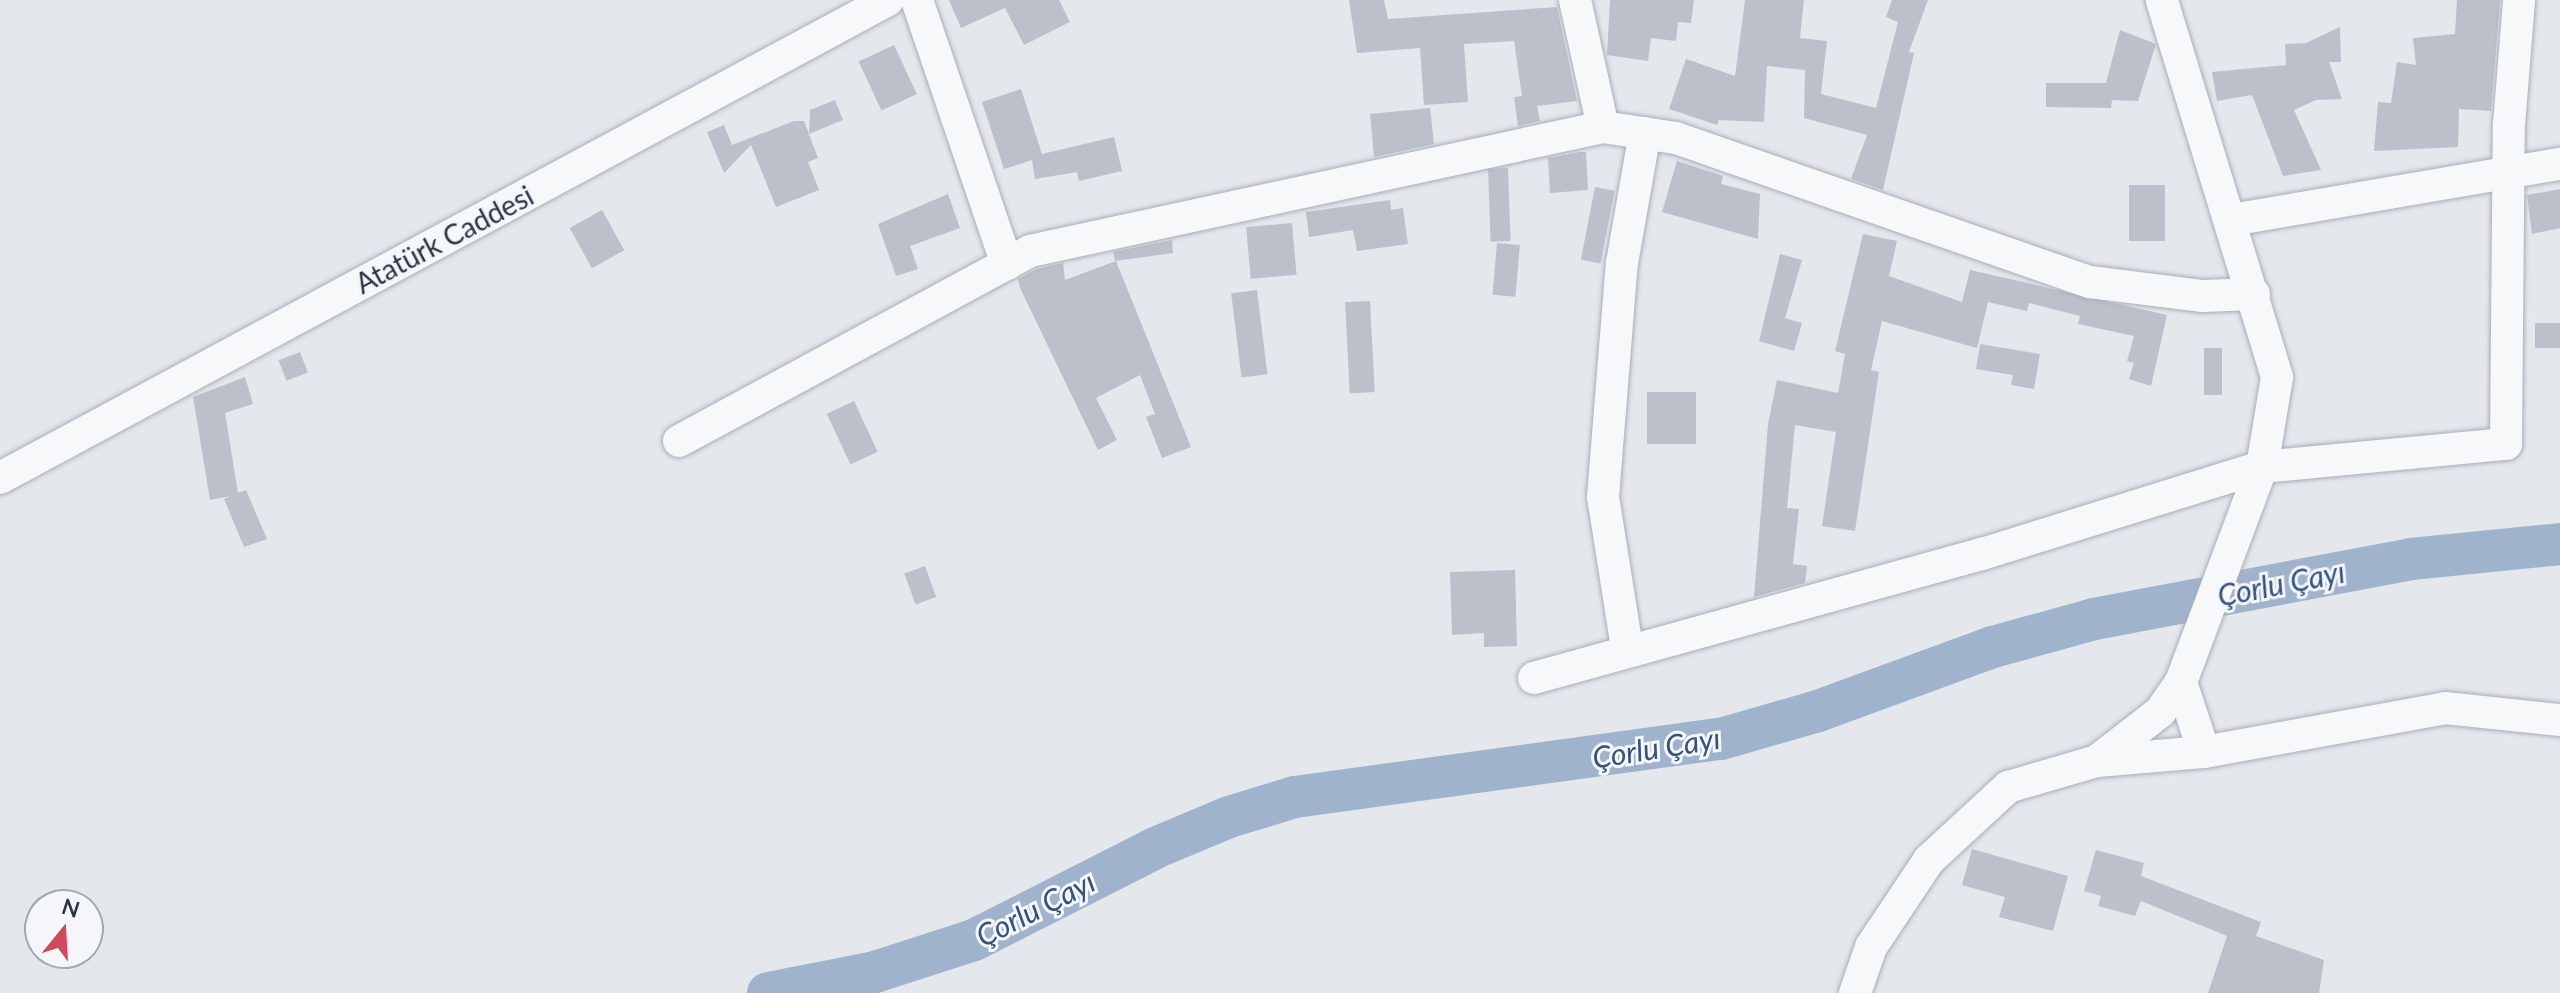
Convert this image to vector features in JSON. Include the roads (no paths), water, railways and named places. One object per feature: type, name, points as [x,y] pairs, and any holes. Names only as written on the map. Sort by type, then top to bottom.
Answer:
[{"type":"street","name":"Atatürk Caddesi","points":[[0,478],[888,0]]},
{"type":"street","points":[[917,0],[1007,264]]},
{"type":"street","points":[[1575,0],[1639,168],[1622,263],[1603,497],[1627,648]]},
{"type":"street","points":[[2097,761],[2160,712],[2181,682],[2262,467],[2277,377],[2162,0]]},
{"type":"street","points":[[1534,678],[1627,648],[1982,554],[2262,467],[2506,444],[2509,174],[2519,0]]},
{"type":"street","points":[[679,441],[1030,251],[1624,130],[1676,138],[2090,282],[2203,296],[2254,294]]},
{"type":"street","points":[[2231,220],[2560,164]]},
{"type":"street","points":[[2181,682],[2204,752]]},
{"type":"street","points":[[1855,993],[1871,947],[1929,860],[2008,787],[2097,761],[2204,752],[2445,708],[2560,720]]},
{"type":"waterway","name":"Çorlu Çayı","points":[[768,993],[875,972],[974,940],[1155,848],[1229,817],[1295,797],[1721,739],[1818,711],[1993,647],[2094,619],[2411,559],[2560,544]]}]
